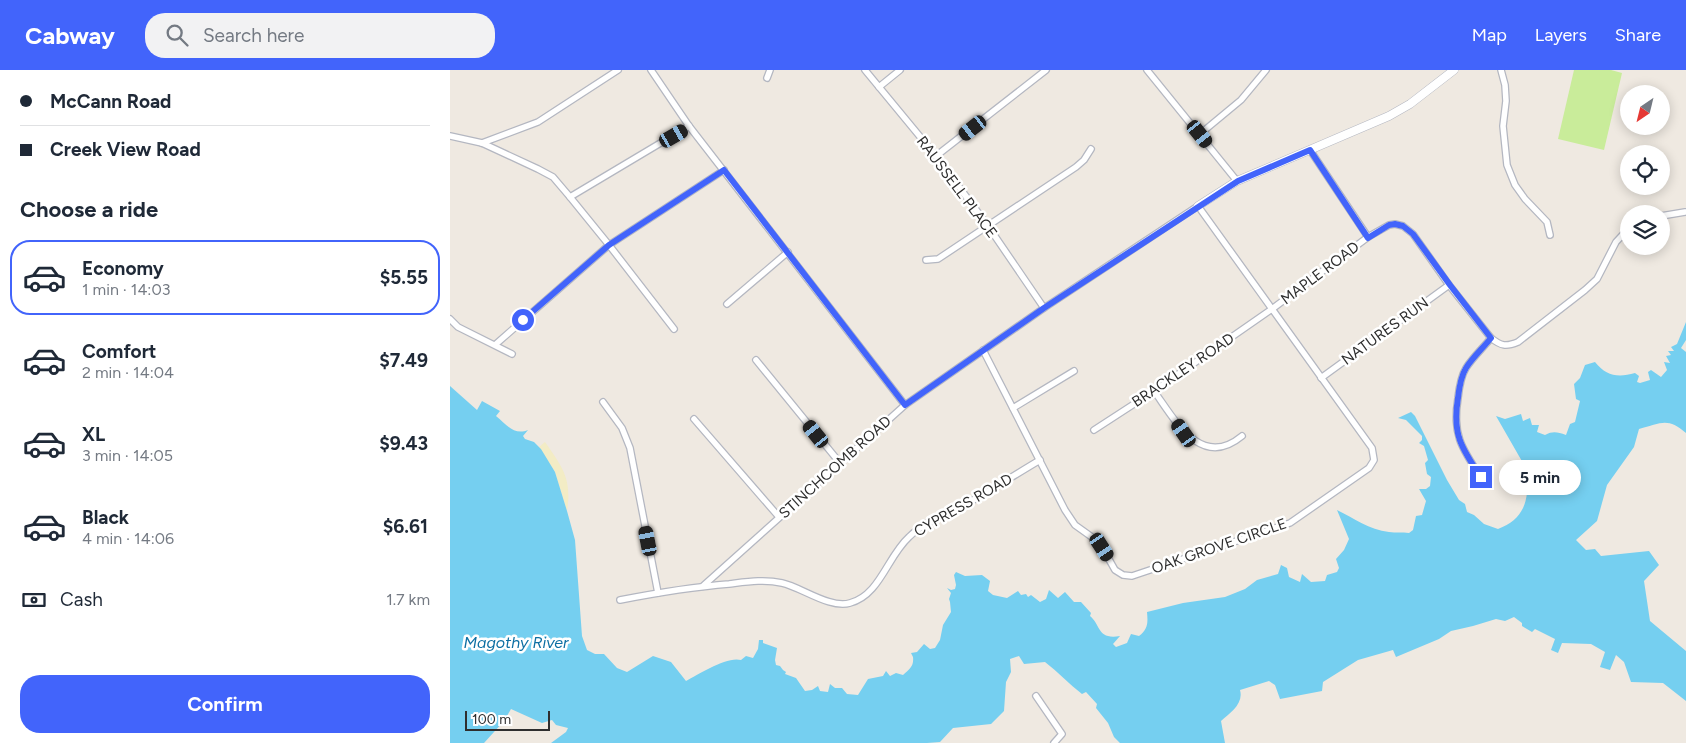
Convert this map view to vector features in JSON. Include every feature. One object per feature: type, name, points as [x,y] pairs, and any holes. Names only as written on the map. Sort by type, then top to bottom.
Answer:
[{"type":"street","points":[[482,143],[538,122],[618,70]]},
{"type":"street","points":[[651,70],[690,126],[905,405]]},
{"type":"street","points":[[767,78],[770,70]]},
{"type":"street","name":"RAUSSELL PLACE","points":[[865,70],[936,156],[988,226],[1044,308]]},
{"type":"street","points":[[879,87],[900,70]]},
{"type":"street","points":[[936,156],[1046,70]]},
{"type":"street","points":[[1147,70],[1238,181]]},
{"type":"street","points":[[1200,134],[1241,100],[1266,70]]},
{"type":"street","points":[[1198,206],[1238,181],[1403,108],[1454,70]]},
{"type":"street","points":[[1501,70],[1505,85],[1506,102],[1503,126],[1507,165],[1515,185],[1546,222],[1550,235]]},
{"type":"street","points":[[570,197],[690,126]]},
{"type":"street","points":[[450,136],[482,143],[552,177],[609,245],[674,329]]},
{"type":"street","points":[[926,260],[938,259],[1076,167],[1084,160],[1091,149]]},
{"type":"street","points":[[1310,150],[1368,238]]},
{"type":"street","points":[[496,344],[609,245],[724,170]]},
{"type":"street","name":"STINCHCOMB ROAD","points":[[703,586],[905,405],[1044,308],[1198,206]]},
{"type":"street","name":"OAK GROVE CIRCLE","points":[[983,350],[1075,525],[1096,540],[1115,570],[1122,575],[1132,576],[1290,523],[1369,468],[1374,460],[1372,448],[1198,206]]},
{"type":"street","points":[[1670,214],[1685,212]]},
{"type":"street","name":"MAPLE ROAD","points":[[1272,309],[1368,238],[1389,225],[1395,224],[1403,226],[1413,234],[1491,338]]},
{"type":"street","points":[[1481,477],[1465,454],[1457,433],[1456,412],[1459,390],[1465,369],[1491,338],[1500,345],[1509,346],[1518,342],[1585,290],[1597,279],[1620,238]]},
{"type":"street","points":[[728,304],[788,252]]},
{"type":"street","name":"NATURES RUN","points":[[1321,378],[1450,285]]},
{"type":"street","name":"BRACKLEY ROAD","points":[[1094,430],[1272,309]]},
{"type":"street","points":[[450,319],[458,327],[496,344],[512,354]]},
{"type":"street","points":[[756,360],[840,463]]},
{"type":"street","points":[[1013,408],[1074,371]]},
{"type":"street","points":[[1154,391],[1184,433],[1195,441],[1208,447],[1223,448],[1234,443],[1242,436]]},
{"type":"street","points":[[603,402],[622,428],[630,448],[658,593]]},
{"type":"street","points":[[694,419],[779,517]]},
{"type":"street","name":"CYPRESS ROAD","points":[[620,600],[703,586],[758,581],[782,583],[832,602],[847,604],[859,600],[872,591],[892,556],[909,536],[934,519],[968,502],[1040,460]]},
{"type":"street","points":[[1036,696],[1062,734],[1054,743]]},
{"type":"sand","points":[[545,442],[565,474],[568,490],[567,511],[555,472],[539,447]]},
{"type":"green space","points":[[1574,70],[1611,70],[1622,73],[1604,150],[1558,139]]},
{"type":"water","name":"Magothy River","points":[[1686,322],[1686,340],[1681,348],[1686,352],[1686,433],[1669,423],[1659,423],[1639,429],[1634,447],[1607,485],[1597,521],[1576,540],[1586,550],[1595,549],[1601,556],[1649,551],[1659,565],[1644,581],[1650,621],[1686,651],[1686,701],[1663,683],[1631,682],[1624,662],[1616,655],[1610,670],[1600,667],[1605,652],[1591,644],[1562,643],[1558,653],[1551,650],[1555,639],[1535,629],[1532,632],[1522,626],[1522,623],[1514,617],[1505,621],[1496,619],[1451,631],[1439,639],[1396,657],[1393,650],[1358,660],[1323,682],[1322,691],[1280,699],[1275,685],[1269,681],[1240,690],[1241,695],[1238,704],[1221,721],[1225,743],[1120,743],[1114,737],[1108,723],[1096,708],[1097,704],[1086,692],[1082,694],[1045,662],[1024,664],[1019,656],[1010,659],[1011,672],[1006,682],[1004,711],[991,724],[953,728],[940,742],[551,743],[566,732],[568,728],[556,725],[552,720],[542,723],[511,709],[504,721],[484,743],[450,743],[450,386],[477,410],[482,401],[500,411],[496,416],[510,428],[518,431],[528,430],[523,436],[525,439],[534,442],[541,449],[555,472],[575,540],[582,636],[587,650],[595,654],[604,654],[617,668],[627,672],[653,656],[671,662],[686,681],[721,663],[735,659],[741,660],[746,656],[753,658],[758,649],[759,640],[763,640],[763,643],[777,648],[776,665],[786,672],[785,674],[796,678],[805,691],[812,690],[818,686],[820,691],[828,692],[830,684],[835,688],[842,688],[847,694],[858,695],[868,679],[883,676],[886,671],[890,676],[896,673],[903,675],[912,665],[913,657],[911,653],[917,652],[924,644],[930,649],[935,648],[940,640],[943,625],[951,612],[949,599],[951,593],[947,588],[955,589],[954,575],[956,572],[965,576],[982,575],[990,581],[988,591],[993,595],[1007,598],[1018,591],[1021,595],[1026,594],[1028,597],[1031,595],[1040,602],[1046,599],[1049,590],[1058,598],[1065,592],[1074,602],[1081,602],[1091,613],[1090,616],[1103,634],[1113,637],[1120,636],[1113,644],[1116,647],[1127,643],[1131,634],[1139,636],[1144,631],[1147,625],[1147,612],[1183,603],[1225,597],[1245,589],[1257,580],[1278,574],[1281,565],[1287,568],[1289,577],[1300,582],[1302,574],[1311,582],[1325,581],[1327,575],[1337,572],[1339,568],[1336,559],[1344,550],[1349,539],[1337,510],[1382,531],[1409,533],[1413,530],[1416,516],[1422,515],[1426,501],[1419,489],[1426,489],[1430,486],[1431,477],[1427,474],[1425,463],[1428,460],[1424,446],[1419,443],[1422,440],[1422,436],[1406,420],[1398,418],[1411,412],[1415,416],[1447,480],[1459,500],[1465,504],[1467,512],[1474,515],[1484,524],[1498,529],[1518,516],[1527,495],[1527,478],[1531,477],[1496,416],[1505,419],[1521,414],[1523,421],[1530,418],[1532,425],[1539,425],[1537,432],[1545,435],[1555,432],[1566,435],[1570,424],[1575,422],[1580,401],[1576,399],[1574,384],[1580,378],[1585,365],[1595,362],[1599,367],[1613,375],[1635,373],[1639,376],[1637,382],[1640,383],[1650,380],[1648,372],[1651,370],[1661,377],[1667,370],[1664,362],[1670,363],[1666,356],[1671,355],[1668,351],[1674,351],[1671,347],[1677,344]]},
{"type":"route","points":[[523,320],[609,245],[724,170],[905,405],[1044,308],[1198,206],[1238,181],[1310,150],[1368,238],[1389,225],[1395,224],[1403,226],[1413,234],[1491,338],[1465,369],[1459,390],[1456,412],[1457,433],[1465,454],[1481,477]]}]
